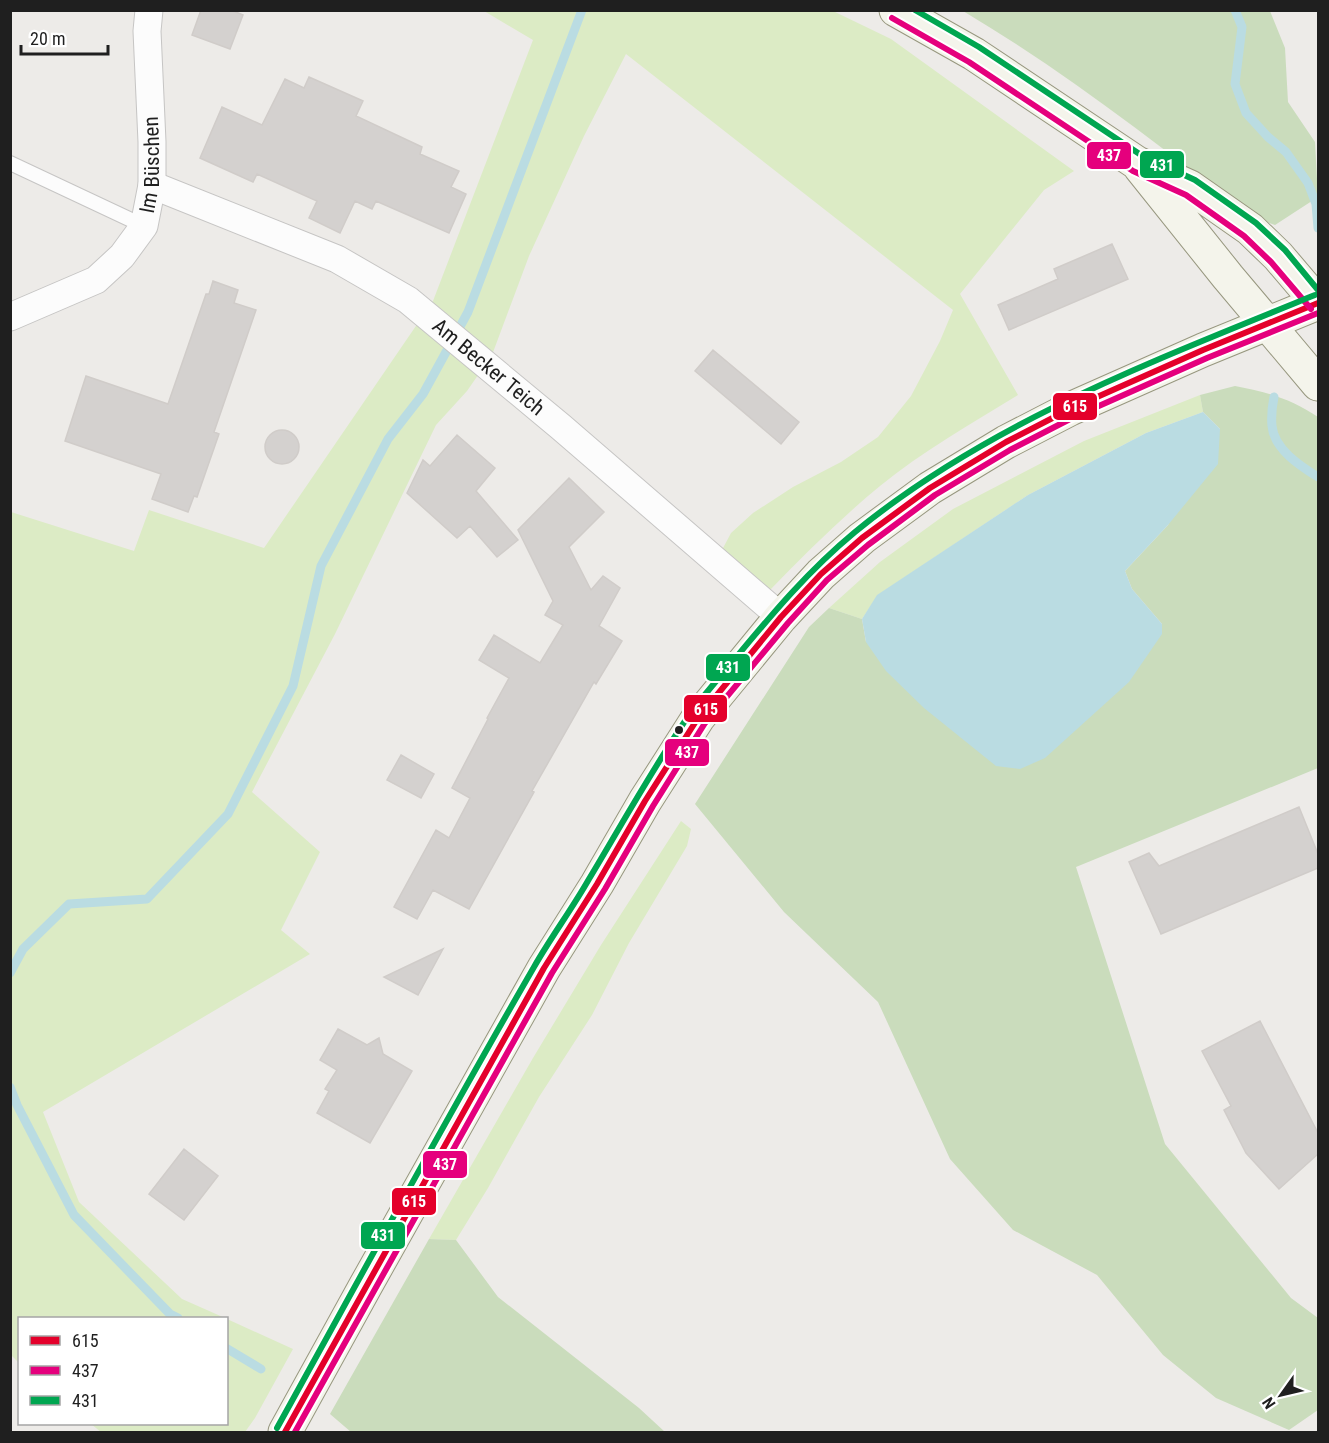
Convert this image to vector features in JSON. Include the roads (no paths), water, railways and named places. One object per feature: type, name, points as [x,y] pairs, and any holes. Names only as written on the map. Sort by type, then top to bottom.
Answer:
[{"type":"main road","points":[[285,1432],[544,968],[597,884],[645,801],[698,718],[781,617],[822,574],[862,538],[930,488],[987,453],[1070,409],[1318,303],[1278,256],[1250,229],[1190,187],[1137,163],[974,54],[896,10]]},
{"type":"main road","points":[[1137,163],[1318,384]]},
{"type":"street","name":"Im Büschen","points":[[10,317],[96,280],[122,256],[144,226],[152,185],[147,31],[149,10]]},
{"type":"street","name":"Am Becker Teich","points":[[152,185],[338,260],[408,300],[781,617]]},
{"type":"lane","points":[[10,164],[144,226]]},
{"type":"water","points":[[1203,412],[1220,429],[1218,464],[1168,525],[1125,571],[1132,589],[1162,624],[1162,634],[1129,682],[1045,758],[1020,769],[996,766],[924,708],[886,671],[866,642],[862,619],[877,595],[1028,495],[1146,433]]},
{"type":"waterway","points":[[10,973],[23,949],[69,904],[147,899],[228,814],[293,686],[321,566],[388,439],[423,394],[468,312],[582,10]]},
{"type":"waterway","points":[[1235,10],[1242,27],[1235,84],[1246,113],[1268,137],[1286,152],[1308,183],[1316,204],[1318,228]]},
{"type":"waterway","points":[[1274,397],[1272,426],[1278,442],[1289,456],[1318,477]]},
{"type":"waterway","points":[[10,1087],[74,1215],[170,1314],[176,1317]]},
{"type":"waterway","points":[[228,1349],[261,1369]]}]
